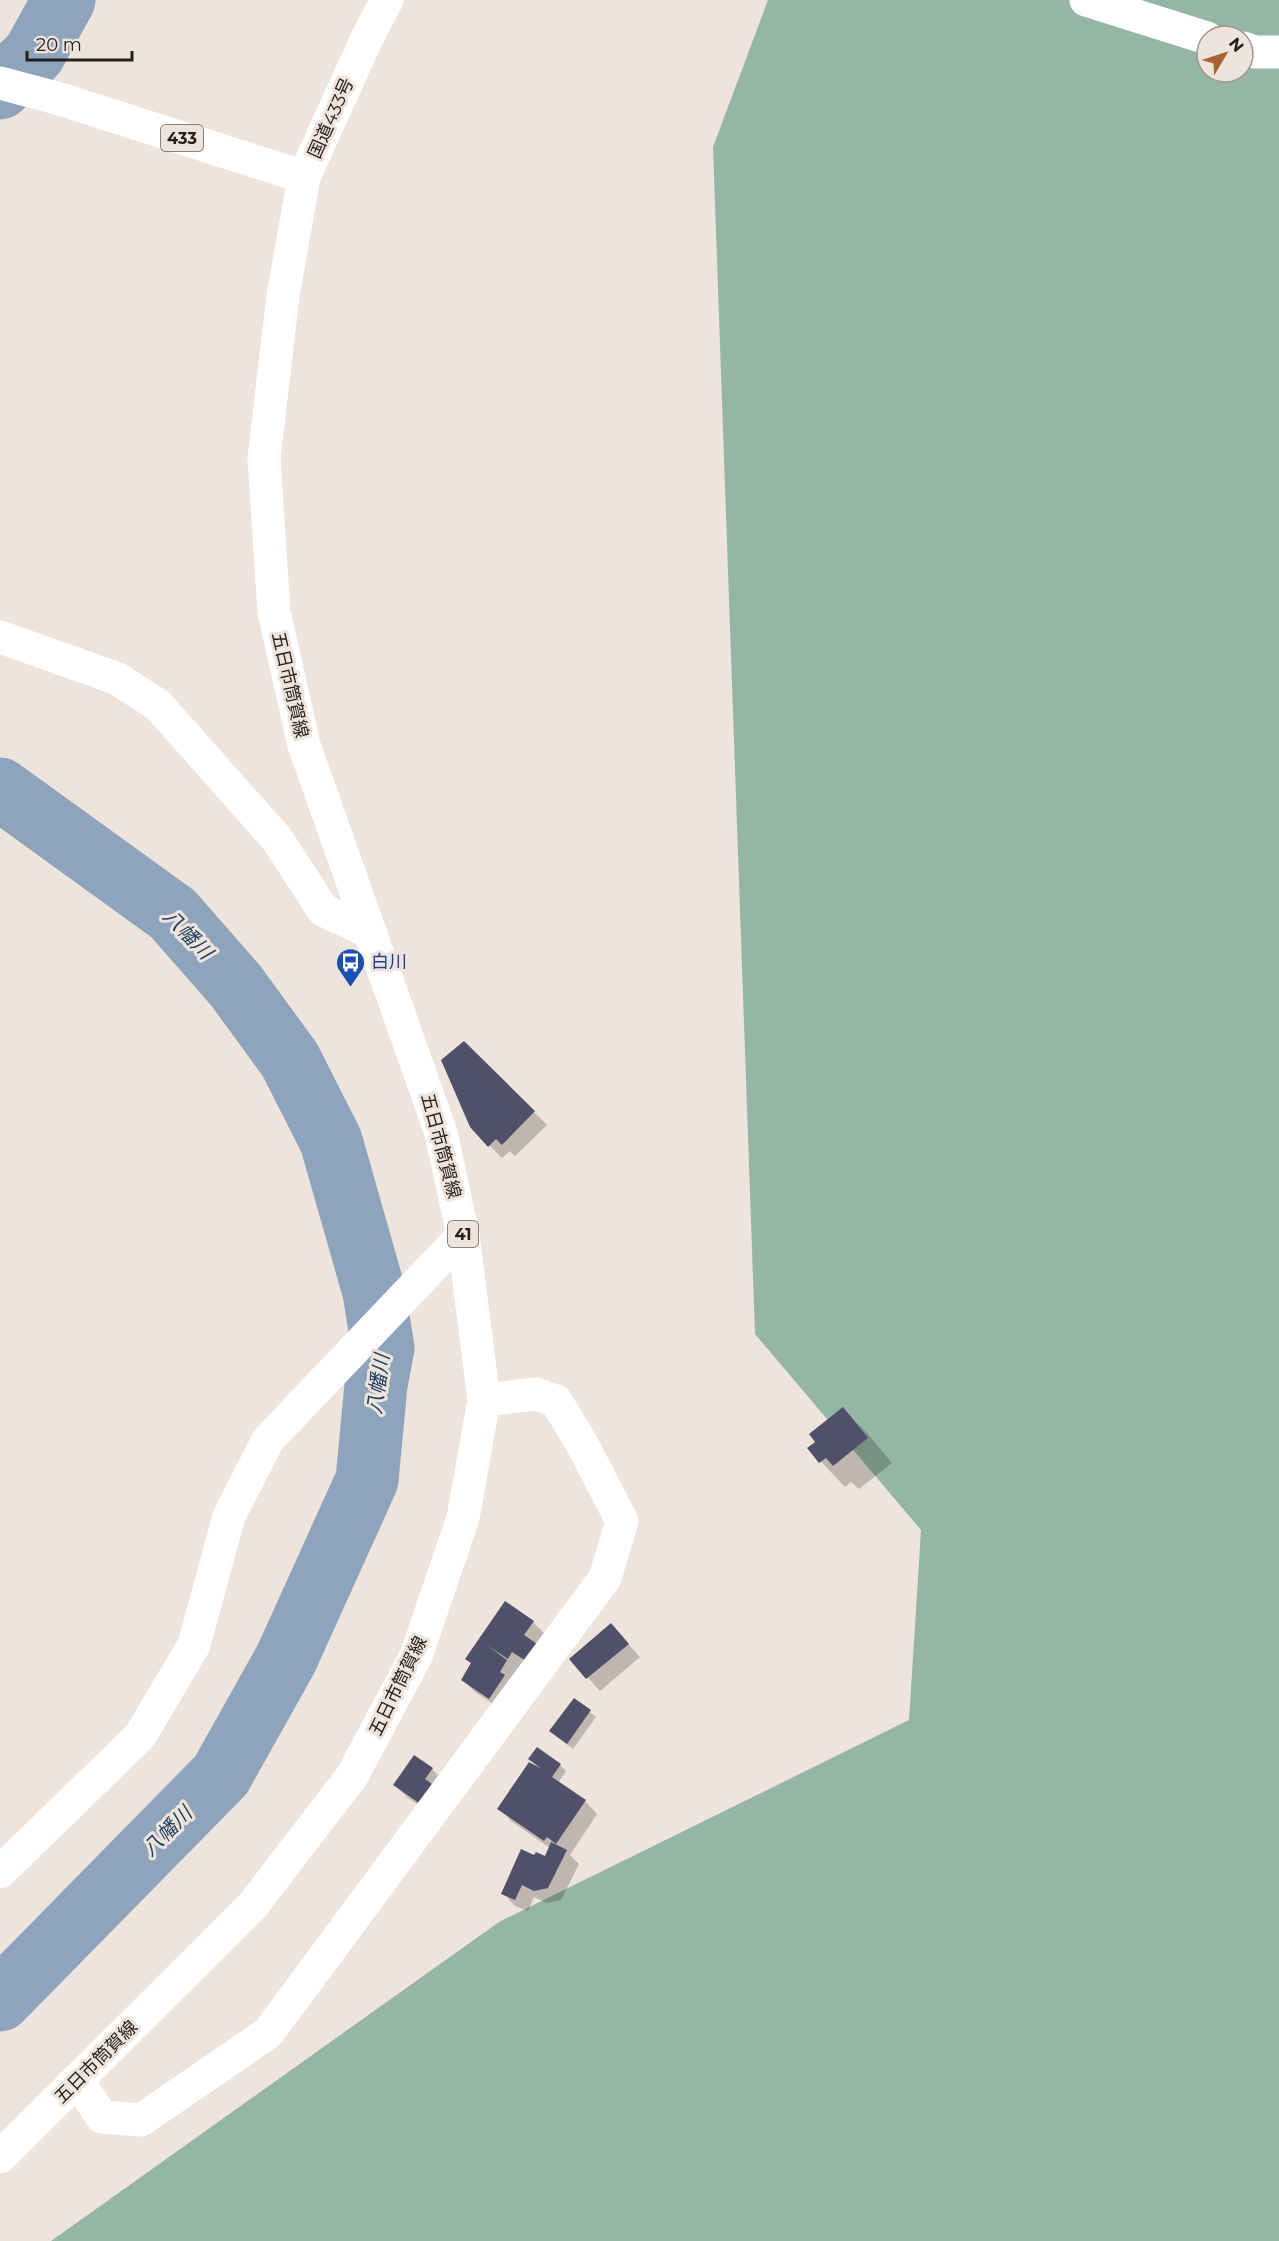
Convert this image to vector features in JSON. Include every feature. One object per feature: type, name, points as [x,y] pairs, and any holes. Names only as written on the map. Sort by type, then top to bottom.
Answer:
[{"type":"main road","name":"国道433号","points":[[0,83],[60,99],[304,177],[367,38],[387,0]]},
{"type":"main road","points":[[1086,0],[1195,34]]},
{"type":"main road","points":[[1255,52],[1279,52]]},
{"type":"main road","name":"五日市筒賀線","points":[[0,2157],[253,1905],[352,1776],[416,1656],[463,1518],[484,1400],[463,1235],[441,1133],[304,745],[274,612],[264,458],[283,296],[304,177]]},
{"type":"main road","points":[[0,637],[116,678],[158,705],[277,839],[323,910],[370,932]]},
{"type":"main road","points":[[0,1872],[140,1736],[194,1645],[229,1516],[268,1440],[463,1235]]},
{"type":"main road","points":[[77,2080],[102,2117],[141,2120],[268,2033],[384,1873],[605,1578],[622,1521],[581,1442],[556,1401],[536,1394],[484,1400]]},
{"type":"green space","points":[[768,0],[1279,0],[1279,2241],[51,2241],[499,1922],[909,1720],[921,1530],[755,1334],[713,147]]},
{"type":"building","points":[[464,1041],[535,1111],[502,1145],[496,1139],[488,1147],[470,1127],[441,1060]]},
{"type":"building","points":[[843,1407],[868,1438],[833,1466],[826,1458],[819,1463],[807,1448],[815,1442],[809,1434]]},
{"type":"building","points":[[505,1601],[534,1621],[524,1635],[537,1644],[526,1661],[512,1652],[508,1659],[487,1645],[507,1660],[500,1672],[505,1675],[489,1699],[461,1680],[471,1663],[465,1659]]},
{"type":"building","points":[[611,1623],[629,1644],[586,1679],[569,1659]]},
{"type":"building","points":[[574,1698],[591,1710],[567,1744],[549,1731]]},
{"type":"building","points":[[537,1747],[561,1764],[552,1777],[586,1800],[556,1844],[547,1837],[544,1841],[497,1809],[529,1762],[542,1769],[528,1759]]},
{"type":"building","points":[[414,1755],[433,1768],[425,1779],[432,1784],[419,1803],[393,1785]]},
{"type":"building","points":[[551,1842],[567,1850],[548,1888],[534,1891],[522,1885],[515,1900],[501,1894],[521,1849],[534,1855],[536,1852],[545,1856]]},
{"type":"waterway","name":"八幡川","points":[[0,88],[34,54],[64,0]]},
{"type":"waterway","name":"八幡川","points":[[0,789],[173,914],[236,986],[290,1060],[331,1141],[374,1292],[383,1348],[376,1385],[367,1480],[286,1659],[221,1775],[0,2000]]},
{"type":"place","name":"白川","points":[[350,988]]}]
